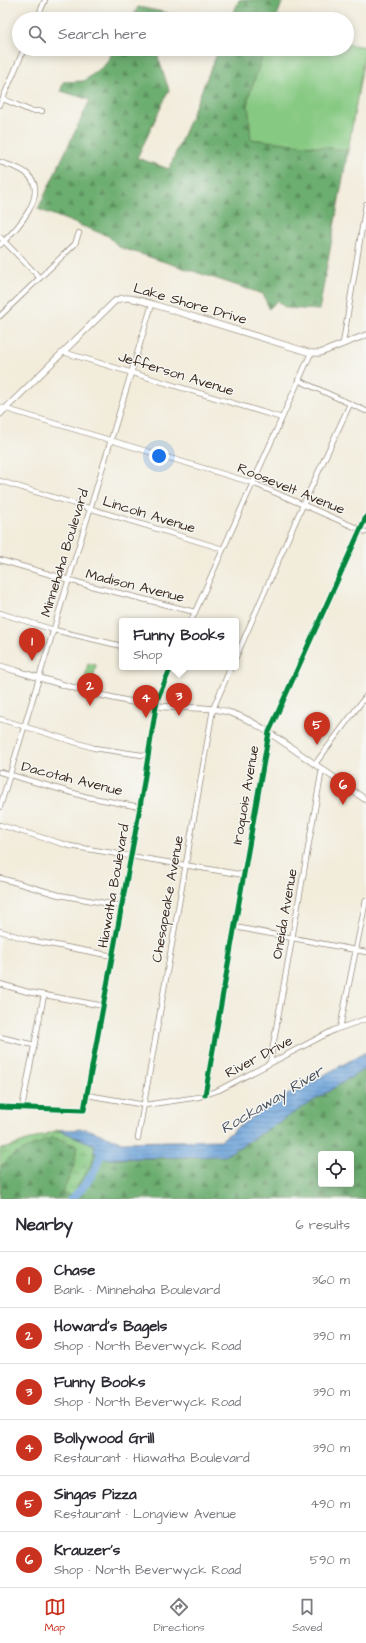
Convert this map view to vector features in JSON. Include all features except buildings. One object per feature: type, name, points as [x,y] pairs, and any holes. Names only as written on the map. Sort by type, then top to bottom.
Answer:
[{"type":"street","points":[[40,12],[45,0]]},
{"type":"street","points":[[0,105],[21,56]]},
{"type":"street","points":[[3,99],[31,111],[42,111]]},
{"type":"street","points":[[0,162],[24,171],[31,178],[34,188],[31,204],[26,216],[15,231],[2,243]]},
{"type":"street","points":[[343,344],[366,204]]},
{"type":"street","points":[[0,316],[75,244],[79,233]]},
{"type":"street","points":[[0,237],[2,243],[40,278]]},
{"type":"street","name":"Lake Shore Drive","points":[[0,414],[2,408],[118,299],[124,297],[152,304],[311,353],[320,353],[366,335]]},
{"type":"street","name":"Minnehaha Boulevard","points":[[0,807],[152,304]]},
{"type":"street","name":"Jefferson Avenue","points":[[63,352],[282,418]]},
{"type":"street","points":[[192,618],[311,353]]},
{"type":"street","points":[[298,380],[366,411]]},
{"type":"street","points":[[239,649],[350,404]]},
{"type":"street","name":"Roosevelt Avenue","points":[[2,408],[253,483],[366,532]]},
{"type":"street","name":"Lincoln Avenue","points":[[0,481],[223,549]]},
{"type":"street","name":"Iroquois Avenue","points":[[205,1095],[269,732],[366,517]]},
{"type":"street","name":"Madison Avenue","points":[[0,560],[69,580],[195,612]]},
{"type":"street","points":[[0,613],[54,630],[119,645]]},
{"type":"street","points":[[0,666],[107,696],[157,706],[213,709],[245,718],[269,732],[366,800]]},
{"type":"street","name":"Hiawatha Boulevard","points":[[22,1108],[84,1110],[140,807],[157,700],[170,670]]},
{"type":"street","name":"Chesapeake Avenue","points":[[138,1138],[213,709],[230,670]]},
{"type":"street","points":[[315,764],[366,696]]},
{"type":"street","points":[[0,719],[94,748],[149,756]]},
{"type":"street","name":"Oneida Avenue","points":[[270,1063],[322,768]]},
{"type":"street","name":"Dacotah Avenue","points":[[0,772],[87,797],[140,807]]},
{"type":"street","points":[[0,825],[70,846],[244,875]]},
{"type":"street","points":[[0,878],[59,895],[122,906]]},
{"type":"street","points":[[340,1028],[366,900]]},
{"type":"street","points":[[235,927],[366,952]]},
{"type":"street","points":[[0,931],[52,945],[113,956]]},
{"type":"street","points":[[0,984],[28,992],[104,1006]]},
{"type":"street","points":[[0,1107],[22,1108],[44,995]]},
{"type":"street","name":"River Drive","points":[[87,1095],[144,1104],[205,1095],[219,1090],[340,1028],[366,1019]]},
{"type":"street","points":[[0,1037],[34,1045]]},
{"type":"green space","points":[[239,0],[283,0],[279,12],[234,12]]},
{"type":"green space","points":[[138,7],[163,12],[136,12]]},
{"type":"green space","points":[[354,45],[366,47],[348,150],[251,139],[248,99],[263,56],[354,56]]},
{"type":"green space","points":[[110,56],[158,56],[169,90],[137,158],[169,169],[216,56],[263,56],[248,99],[251,139],[348,150],[319,310],[286,308],[277,301],[269,309],[263,294],[119,247],[108,236],[38,209],[90,100],[61,91],[63,82],[84,81],[105,65]]},
{"type":"green space","points":[[88,663],[96,665],[92,684],[84,682]]},
{"type":"green space","points":[[366,1068],[366,1199],[0,1199],[0,1167],[13,1155],[53,1137],[77,1146],[74,1166],[62,1194],[72,1195],[93,1161],[94,1153],[109,1159],[225,1156]]},
{"type":"green space","points":[[58,1130],[95,1145],[93,1161],[72,1195],[62,1194],[74,1166],[77,1146],[53,1137],[13,1155],[0,1167],[0,1149],[7,1148]]},
{"type":"water","points":[[366,1052],[366,1068],[225,1156],[109,1159],[94,1153],[95,1145],[58,1130],[87,1129],[122,1142],[221,1140],[265,1107]]},
{"type":"waterway","name":"Rockaway River","points":[[71,1199],[90,1178],[101,1153],[109,1154]]},
{"type":"cycle path","points":[[205,1095],[269,732],[366,517]]},
{"type":"cycle path","points":[[0,1107],[84,1110],[140,807],[157,700],[170,670]]},
{"type":"place","name":"Chase","points":[[32,661]]},
{"type":"place","name":"Howard's Bagels","points":[[90,706]]},
{"type":"place","name":"Funny Books","points":[[179,716]]},
{"type":"place","name":"Bollywood Grill","points":[[146,718]]},
{"type":"place","name":"Singas Pizza","points":[[317,745]]},
{"type":"place","name":"Krauzer's","points":[[343,805]]}]
